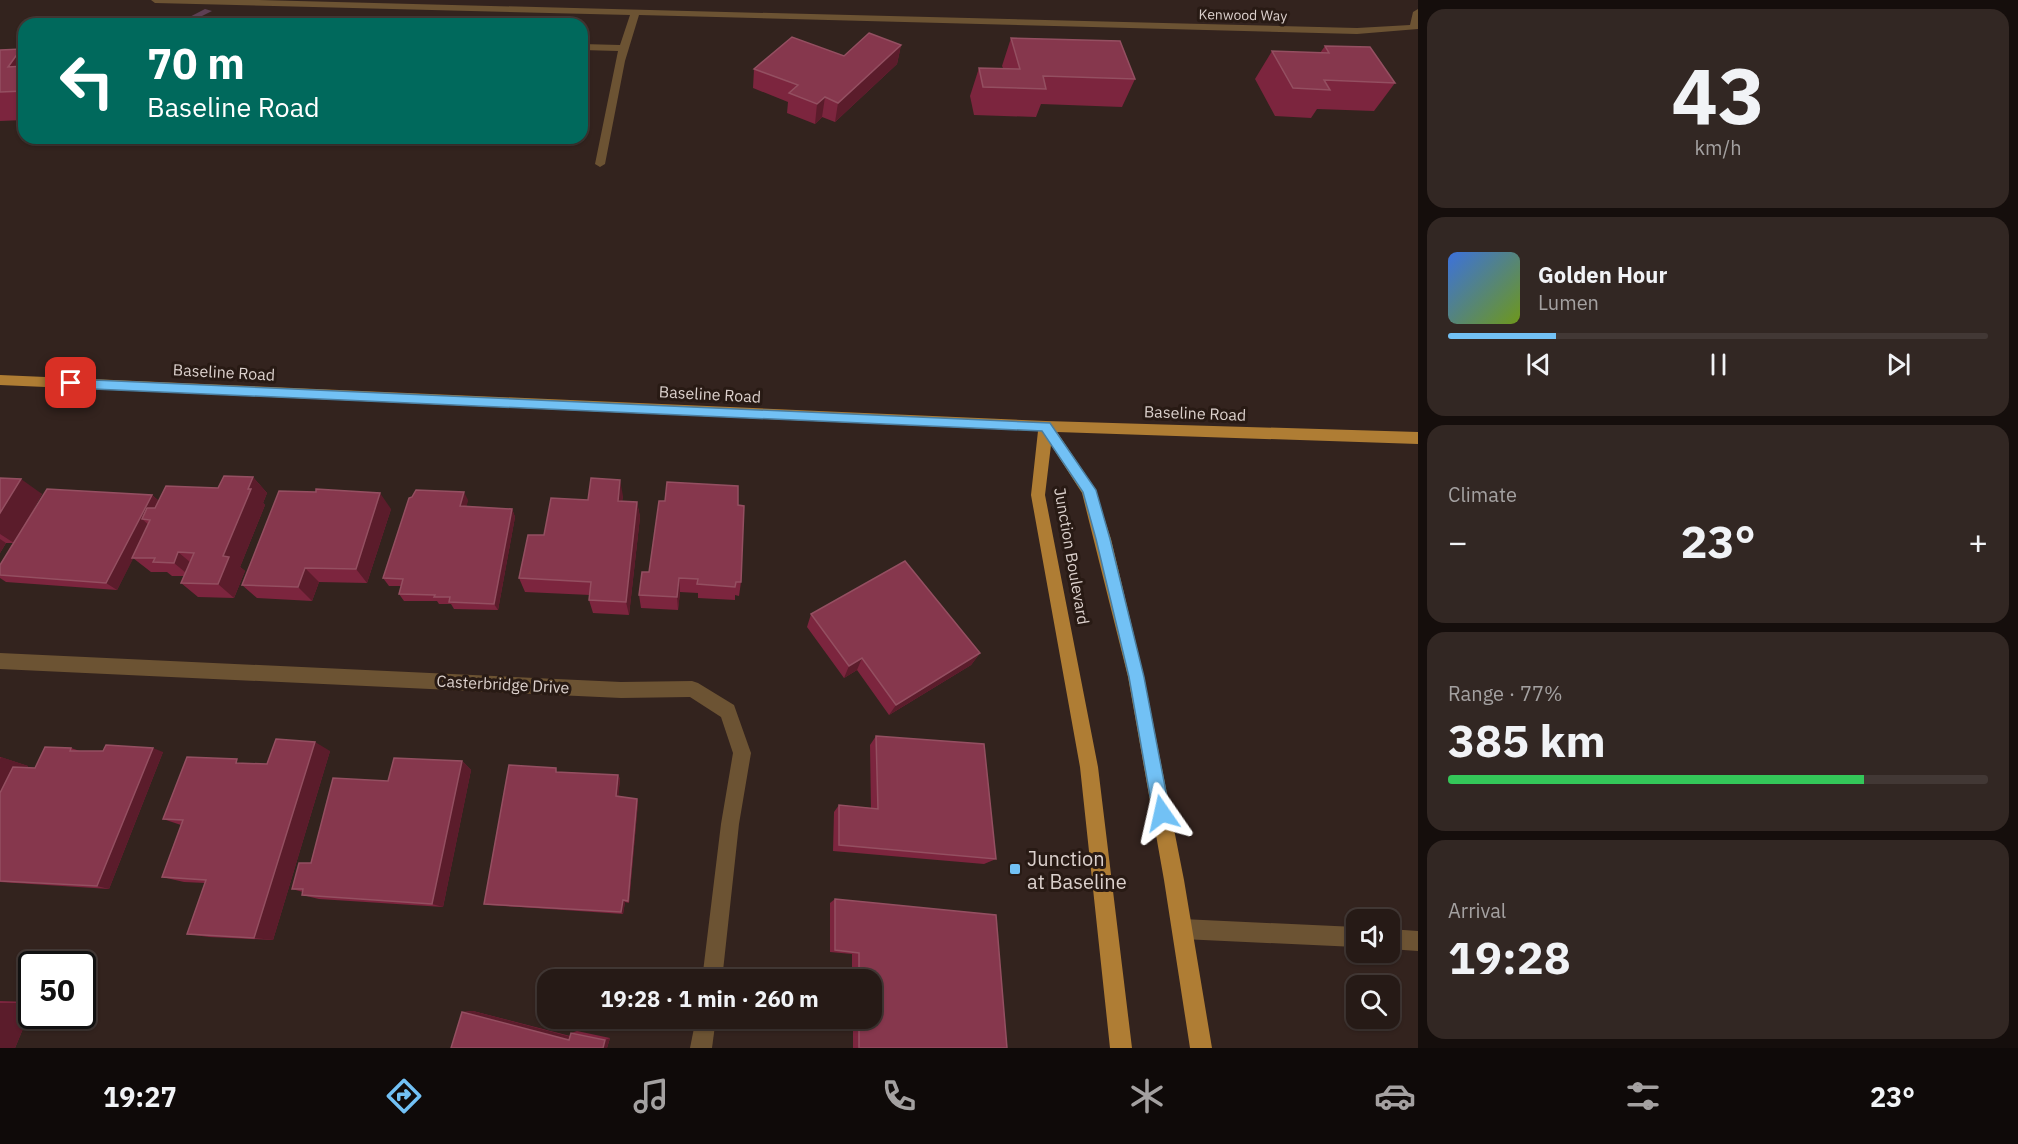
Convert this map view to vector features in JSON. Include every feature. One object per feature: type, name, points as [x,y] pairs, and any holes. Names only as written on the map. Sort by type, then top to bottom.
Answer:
[{"type":"main road","name":"Baseline Road","points":[[0,380],[1046,426],[1418,438]]},
{"type":"main road","name":"Junction Boulevard","points":[[1046,426],[1089,490],[1103,539],[1136,677],[1182,929],[1201,1048]]},
{"type":"main road","name":"Junction Boulevard","points":[[1046,426],[1038,495],[1089,767],[1121,1048]]},
{"type":"street","name":"Kenwood Way","points":[[154,0],[514,13],[635,12],[1357,31],[1414,28],[1418,10],[1414,0]]},
{"type":"street","points":[[600,164],[635,12]]},
{"type":"street","points":[[588,46],[625,48]]},
{"type":"street","name":"Casterbridge Drive","points":[[0,661],[621,690],[692,688],[728,711],[742,753],[730,824],[713,969]]},
{"type":"street","points":[[1182,929],[1346,937]]},
{"type":"street","points":[[1400,940],[1418,941]]},
{"type":"street","points":[[701,1048],[704,1029]]},
{"type":"building","points":[[869,33],[901,45],[838,103],[825,97],[817,104],[789,93],[798,85],[754,69],[792,37],[844,56]]},
{"type":"building","points":[[1011,38],[1120,41],[1135,79],[1043,76],[1046,89],[983,87],[979,68],[1020,69]]},
{"type":"building","points":[[1325,46],[1370,47],[1395,83],[1324,80],[1330,90],[1293,88],[1272,51],[1329,53]]},
{"type":"building","points":[[18,49],[18,53],[8,67],[18,66],[18,91],[0,92],[0,50]]},
{"type":"building","points":[[224,476],[253,477],[248,489],[251,489],[223,556],[229,557],[218,584],[181,583],[194,553],[178,552],[174,563],[153,562],[155,558],[132,558],[150,520],[142,519],[147,508],[155,508],[166,486],[218,488]]},
{"type":"building","points":[[0,478],[21,479],[0,513]]},
{"type":"building","points":[[591,478],[620,480],[618,501],[637,502],[626,602],[589,600],[591,582],[519,578],[528,535],[544,535],[551,498],[588,500]]},
{"type":"building","points":[[667,482],[738,486],[738,505],[744,506],[741,582],[736,582],[735,587],[697,584],[698,579],[679,578],[677,597],[639,595],[642,572],[649,572],[659,501],[665,501]]},
{"type":"building","points":[[47,489],[152,495],[106,583],[0,575],[0,565]]},
{"type":"building","points":[[316,489],[380,493],[356,569],[305,568],[298,587],[242,585],[279,491],[316,492]]},
{"type":"building","points":[[416,490],[464,492],[460,506],[512,509],[494,604],[449,602],[450,597],[434,597],[435,595],[399,594],[403,579],[383,578],[409,498]]},
{"type":"building","points":[[905,561],[980,653],[896,705],[862,658],[849,666],[811,614]]},
{"type":"building","points":[[876,736],[984,744],[996,859],[839,845],[839,805],[878,809]]},
{"type":"building","points":[[276,739],[315,742],[254,938],[187,934],[206,880],[162,877],[183,820],[163,819],[187,757],[237,759],[236,763],[267,764]]},
{"type":"building","points":[[106,745],[153,748],[97,886],[0,881],[0,793],[13,767],[35,768],[45,747],[71,748],[70,751],[103,751]]},
{"type":"building","points":[[394,758],[462,761],[432,904],[302,895],[303,889],[292,889],[299,863],[311,863],[333,778],[388,781]]},
{"type":"building","points":[[509,765],[556,768],[556,772],[618,775],[616,796],[637,799],[628,901],[623,900],[621,912],[484,904]]},
{"type":"building","points":[[835,899],[996,915],[1007,1048],[859,1048],[859,1029],[882,1029],[882,969],[859,969],[859,953],[835,950]]},
{"type":"building","points":[[462,1012],[569,1040],[571,1033],[605,1040],[603,1048],[451,1048]]},
{"type":"waterway","points":[[193,18],[208,11]]},
{"type":"place","name":"Junction at Baseline","points":[[1015,869]]},
{"type":"route","points":[[71,383],[1046,426],[1089,490],[1136,677],[1162,813]]}]
